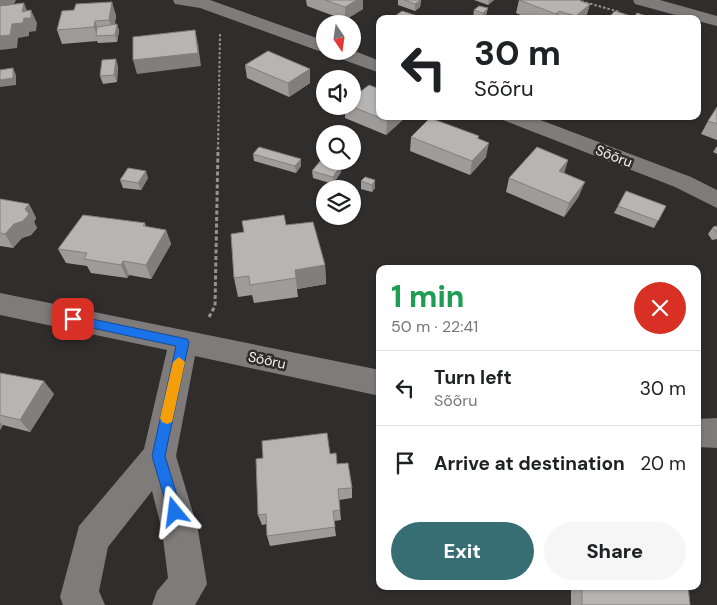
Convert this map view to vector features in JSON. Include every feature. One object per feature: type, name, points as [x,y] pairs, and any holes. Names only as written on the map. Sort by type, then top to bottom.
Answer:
[{"type":"street","points":[[0,1],[8,0]]},
{"type":"street","points":[[180,0],[221,10],[316,43]]},
{"type":"street","points":[[641,0],[695,15]]},
{"type":"street","points":[[701,17],[717,21]]},
{"type":"street","points":[[361,60],[376,65]]},
{"type":"street","name":"Sõõru","points":[[520,120],[683,182],[717,200]]},
{"type":"street","name":"Sõõru","points":[[0,304],[376,382]]},
{"type":"street","points":[[86,605],[79,597],[92,539],[159,456],[183,342]]},
{"type":"street","points":[[701,433],[717,433]]},
{"type":"street","points":[[159,456],[180,530],[188,584],[171,605]]},
{"type":"path","points":[[578,0],[622,13]]},
{"type":"path","points":[[183,342],[204,327],[215,306],[221,10]]},
{"type":"building","points":[[325,0],[357,0],[345,7]]},
{"type":"building","points":[[404,0],[421,0],[415,4]]},
{"type":"building","points":[[519,0],[581,0],[590,4],[577,15],[559,11],[556,14]]},
{"type":"building","points":[[112,2],[109,20],[95,21],[94,27],[57,30],[62,11],[74,10],[76,4]]},
{"type":"building","points":[[24,3],[22,12],[31,10],[31,18],[24,18],[23,23],[12,24],[10,35],[0,36],[0,6]]},
{"type":"building","points":[[479,6],[488,8],[483,13],[474,10]]},
{"type":"building","points":[[402,11],[414,15],[396,15]]},
{"type":"building","points":[[615,11],[628,15],[611,15]]},
{"type":"building","points":[[117,24],[115,35],[96,36],[97,27]]},
{"type":"building","points":[[195,30],[198,53],[133,60],[133,37]]},
{"type":"building","points":[[268,51],[310,69],[288,83],[245,65]]},
{"type":"building","points":[[116,59],[114,75],[100,76],[102,60]]},
{"type":"building","points":[[13,68],[13,78],[0,80],[0,70]]},
{"type":"building","points":[[369,85],[376,88],[376,116],[361,110],[361,91]]},
{"type":"building","points":[[717,107],[717,124],[708,121]]},
{"type":"building","points":[[428,120],[435,120],[479,136],[477,138],[489,143],[472,161],[411,137]]},
{"type":"building","points":[[259,147],[301,159],[295,166],[253,154]]},
{"type":"building","points":[[537,147],[568,160],[559,171],[585,182],[569,203],[509,178]]},
{"type":"building","points":[[316,166],[316,170],[338,170],[333,177],[312,171]]},
{"type":"building","points":[[128,168],[146,171],[138,183],[120,180]]},
{"type":"building","points":[[365,177],[375,180],[372,185],[361,181]]},
{"type":"building","points":[[626,191],[666,206],[658,221],[618,206]]},
{"type":"building","points":[[0,199],[29,204],[25,209],[29,214],[23,221],[14,224],[5,234],[0,233]]},
{"type":"building","points":[[83,215],[145,223],[143,226],[166,230],[146,265],[123,261],[121,265],[84,259],[87,253],[58,249]]},
{"type":"building","points":[[284,215],[286,225],[313,222],[325,265],[295,270],[296,278],[250,285],[249,276],[234,278],[231,234],[244,232],[242,221]]},
{"type":"building","points":[[0,373],[44,381],[20,420],[0,415]]},
{"type":"building","points":[[327,433],[330,454],[336,453],[337,464],[348,463],[352,488],[338,489],[340,510],[333,511],[335,527],[267,536],[266,514],[258,515],[256,459],[263,458],[262,441]]},
{"type":"building","points":[[582,590],[688,590],[690,605],[582,605]]},
{"type":"slow traffic","points":[[167,418],[179,362]]},
{"type":"route","points":[[73,319],[183,342],[159,456],[175,512]]}]
